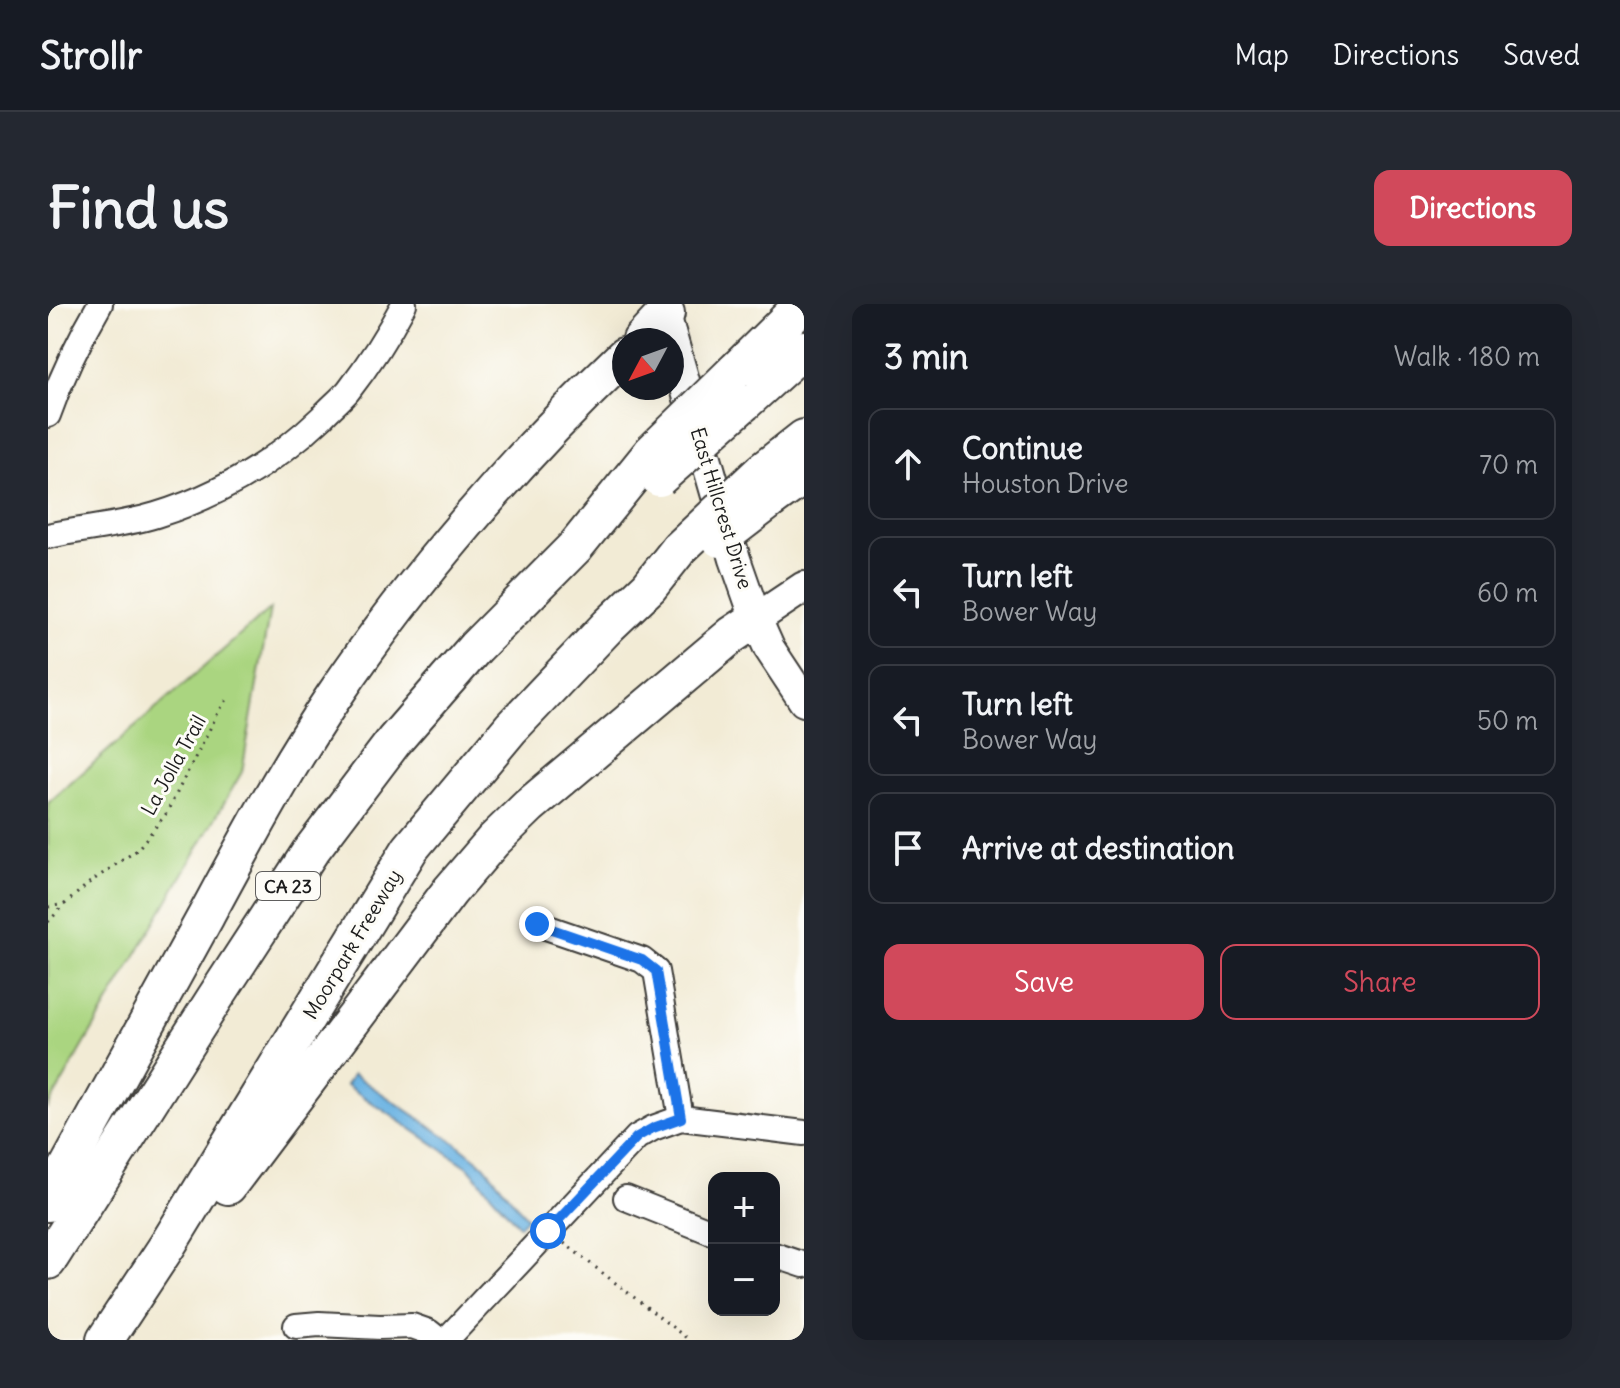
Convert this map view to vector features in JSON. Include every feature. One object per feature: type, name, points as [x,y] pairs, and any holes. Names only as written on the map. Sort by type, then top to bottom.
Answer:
[{"type":"highway","points":[[739,388],[803,304]]},
{"type":"highway","points":[[651,328],[668,307]]},
{"type":"highway","points":[[739,388],[804,349]]},
{"type":"highway","points":[[48,1203],[277,785],[334,696],[464,526],[539,442],[612,368]]},
{"type":"highway","name":"CA 23","points":[[48,1261],[310,852],[394,741],[475,648],[656,465],[739,388]]},
{"type":"highway","points":[[767,485],[804,438]]},
{"type":"highway","points":[[767,485],[804,476]]},
{"type":"highway","name":"Moorpark Freeway","points":[[105,1340],[167,1246],[410,849],[538,698],[609,625],[767,485]]},
{"type":"highway","points":[[167,1246],[212,1207],[450,891],[493,841],[529,806],[732,635],[756,619]]},
{"type":"main road","name":"East Hillcrest Drive","points":[[668,307],[735,559],[769,648],[804,701]]},
{"type":"main road","points":[[756,619],[804,587]]},
{"type":"street","points":[[48,415],[79,339],[100,304]]},
{"type":"street","points":[[50,528],[124,523],[156,515],[197,500],[274,458],[347,392],[404,304]]},
{"type":"street","points":[[537,924],[642,960],[656,971],[681,1118]]},
{"type":"street","points":[[446,1340],[637,1137],[681,1118],[804,1133]]},
{"type":"street","points":[[626,1198],[708,1231]]},
{"type":"street","points":[[780,1257],[804,1265]]},
{"type":"street","points":[[296,1326],[412,1326],[429,1332],[439,1340]]},
{"type":"path","name":"La Jolla Trail","points":[[48,922],[89,883],[137,850],[166,814],[229,697]]},
{"type":"path","name":"La Jolla Trail","points":[[48,907],[65,904]]},
{"type":"path","points":[[548,1231],[689,1340]]},
{"type":"green space","points":[[270,609],[242,772],[48,1107],[48,803]]},
{"type":"water","points":[[353,1074],[484,1165],[527,1218],[519,1226],[468,1167],[346,1085]]},
{"type":"route","points":[[537,924],[642,960],[656,971],[681,1118],[637,1137],[548,1231]]}]
